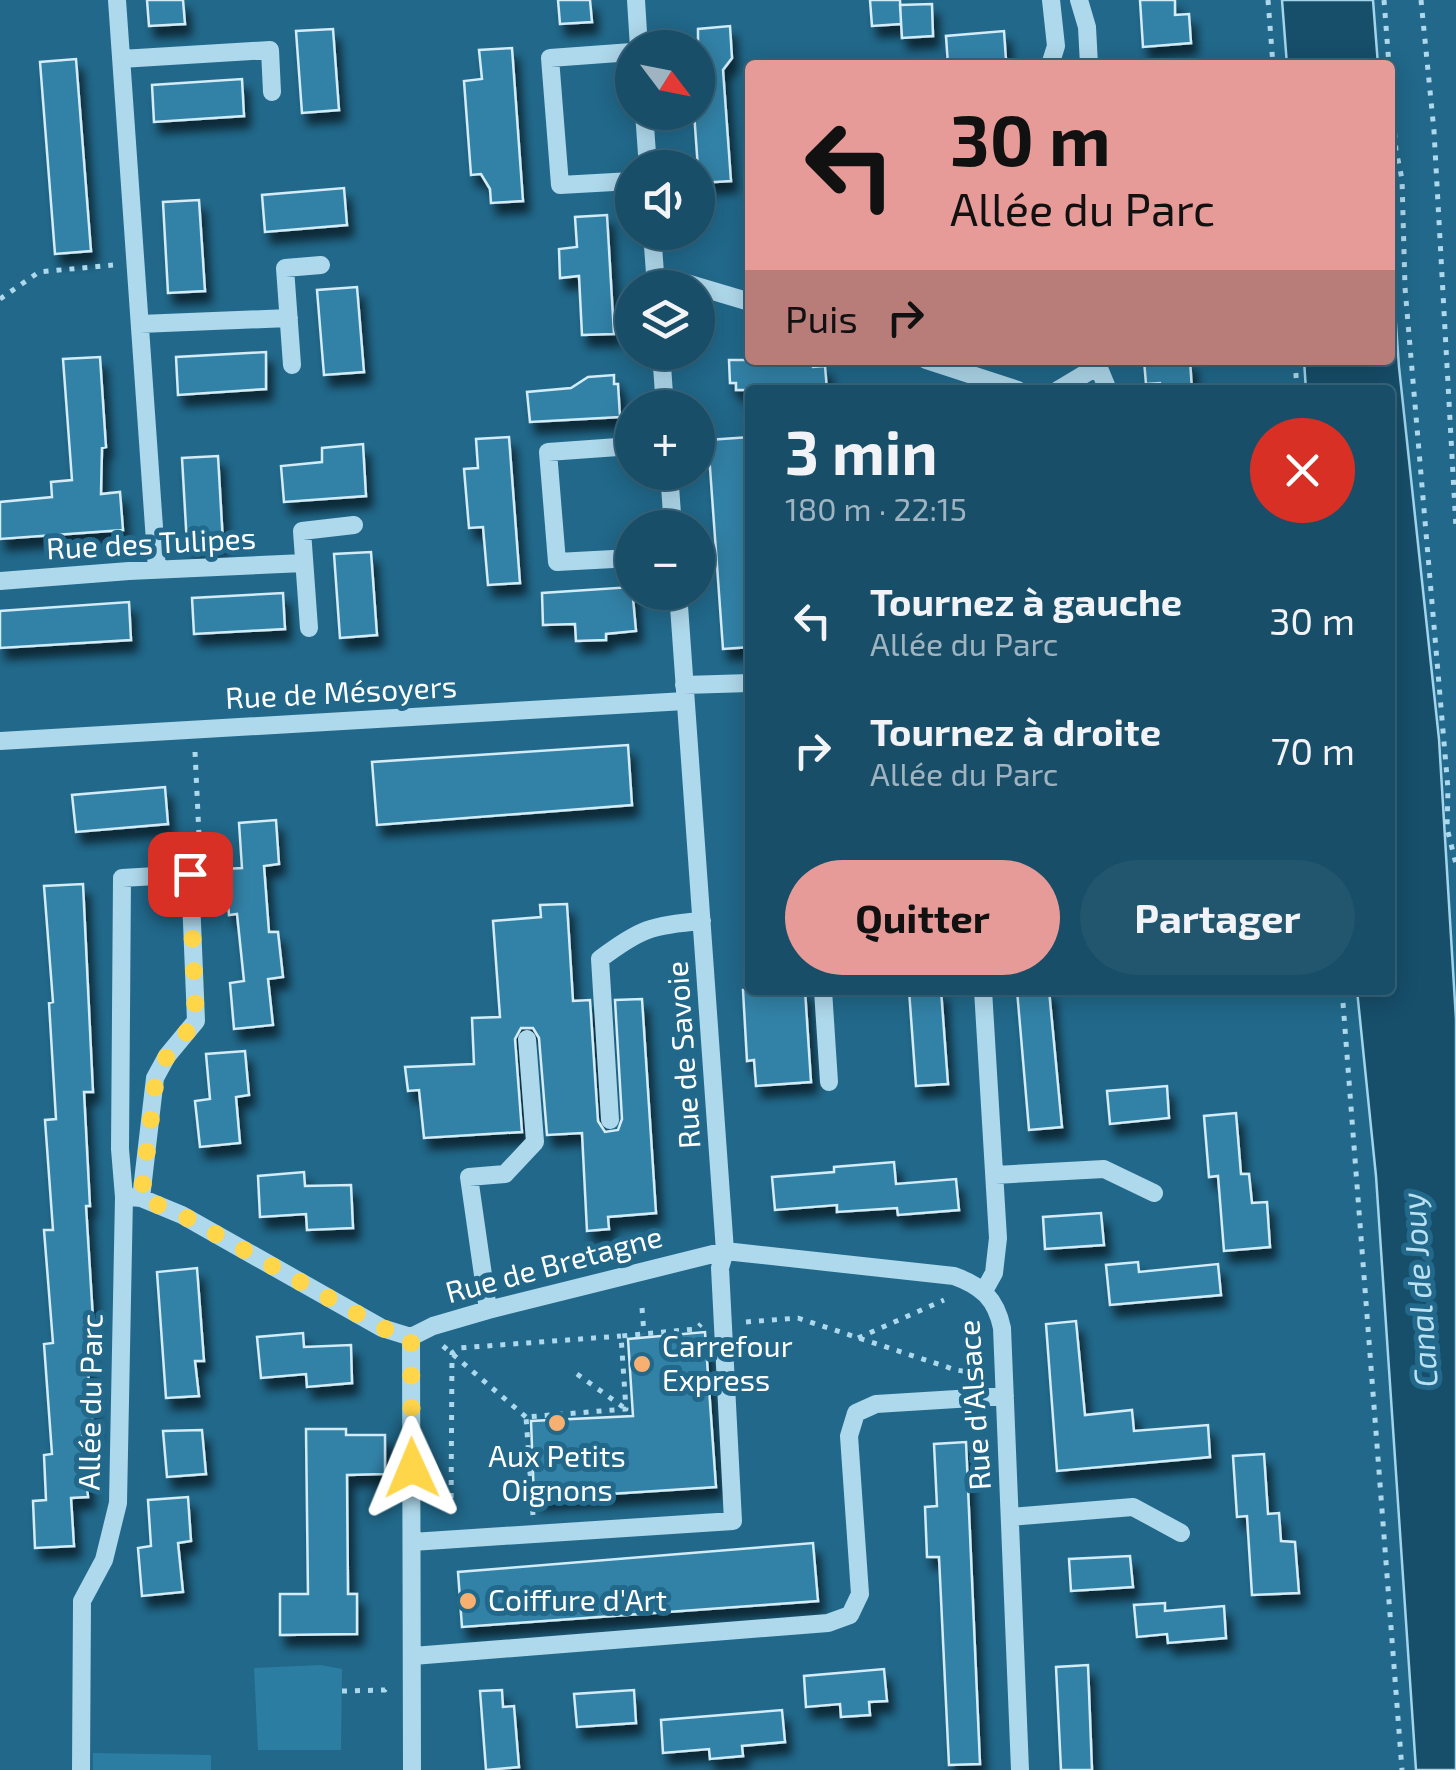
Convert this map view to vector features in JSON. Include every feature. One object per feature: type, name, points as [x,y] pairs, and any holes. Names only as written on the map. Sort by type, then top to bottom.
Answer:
[{"type":"street","points":[[117,0],[156,570]]},
{"type":"street","points":[[636,0],[638,30]]},
{"type":"street","points":[[1051,0],[1056,46],[1052,60]]},
{"type":"street","points":[[1079,0],[1087,26],[1089,60]]},
{"type":"street","points":[[121,59],[270,50],[272,92]]},
{"type":"street","points":[[615,53],[550,58],[560,185],[615,182]]},
{"type":"street","points":[[292,365],[285,268],[321,265]]},
{"type":"street","points":[[715,292],[745,301]]},
{"type":"street","points":[[140,324],[288,318]]},
{"type":"street","points":[[941,365],[1003,385]]},
{"type":"street","points":[[1066,385],[1098,366],[1106,385]]},
{"type":"street","points":[[615,447],[548,452],[557,562],[615,559]]},
{"type":"street","points":[[309,628],[302,532],[354,525]]},
{"type":"street","name":"Rue des Tulipes","points":[[0,580],[304,563]]},
{"type":"street","name":"Rue de Savoie","points":[[534,1535],[733,1521],[720,1286],[725,1250],[679,610]]},
{"type":"street","name":"Rue de Mésoyers","points":[[0,741],[685,693],[745,684]]},
{"type":"street","name":"Allée du Parc","points":[[81,1770],[82,1601],[104,1560],[118,1503],[133,1198],[156,1078],[167,1056],[196,1021],[190,874],[122,878],[120,1149],[133,1198]]},
{"type":"street","points":[[610,1120],[600,960],[656,925],[702,921]]},
{"type":"street","points":[[823,995],[829,1082]]},
{"type":"street","name":"Rue d'Alsace","points":[[983,995],[997,1258],[984,1290],[994,1302],[1002,1328],[1020,1770]]},
{"type":"street","points":[[488,1310],[469,1178],[505,1174],[535,1142],[527,1040]]},
{"type":"street","points":[[122,1088],[156,1078]]},
{"type":"street","points":[[995,1175],[1104,1169],[1154,1193]]},
{"type":"street","points":[[133,1198],[182,1215],[382,1328],[411,1338],[412,1770]]},
{"type":"street","points":[[725,1250],[954,1276],[984,1290]]},
{"type":"street","name":"Rue de Bretagne","points":[[411,1338],[433,1326],[488,1310],[725,1250]]},
{"type":"street","points":[[413,1656],[828,1622],[850,1615],[860,1594],[848,1436],[856,1412],[876,1404],[1005,1396]]},
{"type":"street","name":"Rue d'Alsace","points":[[1010,1518],[1133,1507],[1181,1532]]},
{"type":"street","points":[[412,1542],[534,1535]]},
{"type":"path","points":[[1268,0],[1273,60]]},
{"type":"path","points":[[1384,0],[1389,60]]},
{"type":"path","points":[[1421,0],[1434,131],[1456,528]]},
{"type":"path","points":[[1395,138],[1402,179],[1405,288],[1448,788],[1447,828],[1456,864]]},
{"type":"path","points":[[0,300],[39,272],[136,263]]},
{"type":"path","points":[[190,874],[202,852],[193,729]]},
{"type":"path","points":[[1342,995],[1402,1770]]},
{"type":"path","points":[[858,1338],[951,1296],[954,1276]]},
{"type":"path","points":[[642,1308],[644,1334]]},
{"type":"path","points":[[733,1322],[798,1318],[956,1370],[981,1374],[984,1396]]},
{"type":"path","points":[[452,1353],[459,1348],[644,1334],[709,1324]]},
{"type":"path","points":[[433,1326],[439,1342],[526,1417],[534,1535]]},
{"type":"path","points":[[621,1336],[626,1409]]},
{"type":"path","points":[[450,1511],[452,1353]]},
{"type":"path","points":[[577,1374],[626,1409]]},
{"type":"path","points":[[526,1417],[626,1409]]},
{"type":"path","points":[[342,1691],[385,1690],[398,1678],[413,1676]]},
{"type":"shaded area","points":[[321,1665],[342,1669],[341,1750],[258,1750],[254,1668]]},
{"type":"shaded area","points":[[93,1753],[211,1755],[211,1770],[93,1770]]},
{"type":"water","points":[[1282,0],[1373,0],[1378,60],[1287,60]]},
{"type":"water","name":"Canal de Jouy","points":[[1395,310],[1439,739],[1456,1019],[1456,1770],[1416,1770],[1376,1176],[1358,995],[1395,995],[1395,385],[1306,385],[1304,365],[1395,365]]},
{"type":"building","points":[[147,0],[183,0],[185,24],[149,26]]},
{"type":"building","points":[[558,0],[590,0],[592,22],[560,24]]},
{"type":"building","points":[[870,0],[900,0],[901,24],[872,26]]},
{"type":"building","points":[[1140,0],[1175,0],[1175,15],[1189,14],[1191,43],[1143,47]]},
{"type":"building","points":[[932,4],[933,36],[902,38],[900,5]]},
{"type":"building","points":[[730,26],[732,58],[723,70],[731,181],[715,182],[715,150],[697,150],[695,130],[715,130],[715,30],[698,29]]},
{"type":"building","points":[[333,29],[339,110],[302,113],[296,31]]},
{"type":"building","points":[[1004,31],[1006,60],[948,60],[946,36]]},
{"type":"building","points":[[512,48],[523,201],[491,203],[490,189],[481,174],[471,175],[464,81],[482,79],[479,50]]},
{"type":"building","points":[[76,59],[91,251],[55,254],[40,62]]},
{"type":"building","points":[[242,79],[244,116],[154,122],[152,85]]},
{"type":"building","points":[[344,188],[347,225],[265,232],[262,195]]},
{"type":"building","points":[[199,200],[205,291],[168,293],[163,202]]},
{"type":"building","points":[[607,215],[614,334],[582,335],[579,276],[560,278],[559,249],[577,247],[575,217]]},
{"type":"building","points":[[357,287],[364,372],[324,375],[317,290]]},
{"type":"building","points":[[266,352],[266,389],[178,395],[176,357]]},
{"type":"building","points":[[100,357],[106,447],[102,448],[101,494],[120,492],[123,530],[0,539],[0,502],[52,497],[51,482],[72,480],[63,359]]},
{"type":"building","points":[[729,360],[745,360],[745,365],[825,366],[827,385],[745,385],[745,390],[736,390],[736,383],[730,383]]},
{"type":"building","points":[[1144,365],[1190,365],[1192,385],[1146,384]]},
{"type":"building","points":[[614,375],[618,390],[615,390],[615,417],[530,422],[527,392],[571,388],[588,377]]},
{"type":"building","points":[[509,437],[520,583],[488,585],[483,527],[469,528],[464,469],[478,468],[476,439]]},
{"type":"building","points":[[745,437],[745,647],[723,649],[713,510],[715,440]]},
{"type":"building","points":[[363,444],[366,496],[284,502],[281,466],[322,462],[322,448]]},
{"type":"building","points":[[218,456],[223,543],[187,545],[182,458]]},
{"type":"building","points":[[371,552],[377,635],[340,638],[334,554]]},
{"type":"building","points":[[615,588],[615,610],[634,610],[636,631],[606,634],[606,640],[576,641],[575,624],[543,625],[542,593]]},
{"type":"building","points":[[283,593],[285,629],[194,634],[192,598]]},
{"type":"building","points":[[129,602],[131,640],[0,648],[0,611]]},
{"type":"building","points":[[628,745],[632,805],[377,825],[372,762]]},
{"type":"building","points":[[165,787],[168,824],[76,832],[72,795]]},
{"type":"building","points":[[276,820],[279,864],[264,866],[269,932],[278,932],[283,977],[268,979],[273,1025],[234,1029],[230,983],[244,981],[237,914],[229,915],[225,869],[242,868],[239,823]]},
{"type":"building","points":[[83,884],[93,1092],[84,1092],[93,1319],[84,1320],[93,1431],[82,1432],[88,1497],[71,1498],[74,1546],[35,1548],[33,1501],[46,1500],[44,1455],[52,1454],[44,1344],[53,1343],[44,1230],[53,1230],[45,1120],[56,1119],[49,1003],[53,1002],[44,886]]},
{"type":"building","points":[[567,904],[573,1001],[590,1000],[598,1121],[605,1132],[618,1130],[622,1119],[615,1000],[642,999],[656,1213],[608,1217],[609,1229],[587,1231],[582,1133],[547,1135],[539,1038],[533,1028],[521,1028],[515,1039],[522,1132],[424,1138],[419,1090],[408,1091],[405,1067],[474,1064],[472,1018],[500,1017],[493,921],[541,917],[540,905]]},
{"type":"building","points":[[743,990],[745,995],[805,995],[811,1082],[756,1086],[754,1060],[747,1061]]},
{"type":"building","points":[[909,995],[941,995],[948,1084],[916,1086]]},
{"type":"building","points":[[1017,995],[1049,995],[1062,1127],[1029,1130]]},
{"type":"building","points":[[245,1051],[249,1095],[236,1097],[240,1143],[200,1147],[195,1101],[210,1099],[206,1054]]},
{"type":"building","points":[[1167,1086],[1169,1118],[1110,1124],[1107,1091]]},
{"type":"building","points":[[1236,1113],[1241,1174],[1249,1174],[1252,1203],[1267,1202],[1270,1247],[1224,1251],[1218,1176],[1209,1177],[1204,1116]]},
{"type":"building","points":[[894,1162],[896,1184],[956,1179],[959,1210],[898,1215],[897,1208],[837,1212],[837,1205],[775,1210],[772,1177]]},
{"type":"building","points":[[304,1172],[305,1186],[351,1185],[353,1228],[307,1230],[306,1214],[260,1217],[258,1176]]},
{"type":"building","points":[[1101,1213],[1104,1245],[1045,1249],[1043,1217]]},
{"type":"building","points":[[1138,1262],[1139,1272],[1218,1264],[1221,1295],[1110,1305],[1106,1265]]},
{"type":"building","points":[[197,1268],[204,1361],[195,1361],[199,1396],[166,1398],[157,1272]]},
{"type":"building","points":[[1076,1321],[1085,1415],[1132,1410],[1134,1431],[1208,1425],[1210,1457],[1057,1471],[1046,1324]]},
{"type":"building","points":[[705,1332],[716,1487],[534,1499],[531,1421],[633,1416],[628,1339]]},
{"type":"building","points":[[303,1333],[304,1347],[351,1345],[352,1383],[307,1387],[306,1374],[261,1378],[257,1337]]},
{"type":"building","points":[[306,1429],[346,1429],[346,1435],[385,1435],[385,1474],[347,1475],[348,1594],[357,1594],[357,1634],[280,1635],[280,1594],[308,1594]]},
{"type":"building","points":[[202,1430],[206,1474],[167,1477],[163,1431]]},
{"type":"building","points":[[966,1442],[980,1764],[949,1765],[939,1557],[927,1557],[925,1507],[937,1506],[934,1444]]},
{"type":"building","points":[[1264,1454],[1268,1514],[1279,1513],[1281,1541],[1295,1542],[1299,1593],[1252,1595],[1247,1516],[1237,1517],[1233,1456]]},
{"type":"building","points":[[188,1497],[191,1541],[178,1543],[183,1592],[142,1596],[138,1548],[151,1546],[148,1500]]},
{"type":"building","points":[[813,1543],[818,1601],[462,1627],[458,1572]]},
{"type":"building","points":[[1130,1556],[1133,1587],[1071,1591],[1069,1559]]},
{"type":"building","points":[[1165,1603],[1165,1611],[1224,1606],[1226,1638],[1168,1643],[1167,1634],[1137,1637],[1134,1605]]},
{"type":"building","points":[[1088,1665],[1092,1770],[1061,1770],[1056,1667]]},
{"type":"building","points":[[884,1669],[887,1701],[869,1702],[870,1715],[841,1717],[840,1704],[806,1707],[804,1676]]},
{"type":"building","points":[[502,1690],[503,1707],[514,1706],[519,1767],[486,1770],[480,1691]]},
{"type":"building","points":[[634,1690],[636,1723],[577,1727],[574,1694]]},
{"type":"building","points":[[782,1710],[785,1742],[742,1746],[743,1756],[710,1759],[709,1749],[663,1753],[661,1720]]},
{"type":"place","name":"Carrefour Express","points":[[642,1364]]},
{"type":"place","name":"Aux Petits Oignons","points":[[557,1423]]},
{"type":"place","name":"Coiffure d'Art","points":[[468,1601]]},
{"type":"route","points":[[190,874],[196,1021],[167,1056],[156,1078],[141,1198],[182,1215],[382,1328],[411,1338],[412,1468]]}]
